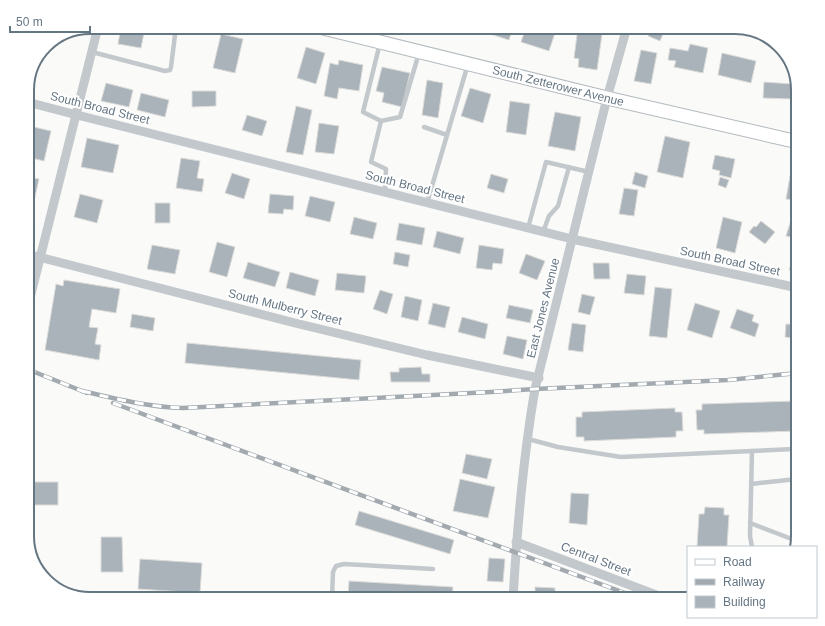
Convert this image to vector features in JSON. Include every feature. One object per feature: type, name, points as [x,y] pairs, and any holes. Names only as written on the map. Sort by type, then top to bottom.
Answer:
[{"type":"street","points":[[34,284],[96,34]]},
{"type":"street","name":"South Zetterower Avenue","points":[[347,34],[607,98],[791,140]]},
{"type":"street","name":"East Jones Avenue","points":[[513,592],[516,542],[534,394],[607,98],[625,34]]},
{"type":"street","name":"South Broad Street","points":[[34,104],[572,239],[791,286]]},
{"type":"street","name":"South Mulberry Street","points":[[34,256],[303,325],[428,355],[539,378]]},
{"type":"street","name":"Central Street","points":[[516,542],[648,592]]},
{"type":"lane","points":[[92,52],[165,71],[170,70],[175,34]]},
{"type":"lane","points":[[380,42],[363,112],[381,122],[400,117],[419,52]]},
{"type":"lane","points":[[427,203],[468,64]]},
{"type":"lane","points":[[381,122],[371,162],[386,169],[385,192]]},
{"type":"lane","points":[[424,127],[447,135]]},
{"type":"lane","points":[[528,228],[546,162],[589,172]]},
{"type":"lane","points":[[544,232],[549,216],[558,206],[569,167]]},
{"type":"lane","points":[[528,439],[558,447],[621,457],[791,449]]},
{"type":"lane","points":[[752,451],[750,523],[752,546]]},
{"type":"lane","points":[[752,484],[791,480]]},
{"type":"lane","points":[[750,523],[791,539]]},
{"type":"lane","points":[[332,592],[333,572],[336,566],[344,564],[433,569]]},
{"type":"building","points":[[120,34],[144,34],[141,48],[118,44]]},
{"type":"building","points":[[221,34],[243,39],[235,73],[213,68]]},
{"type":"building","points":[[490,34],[511,34],[509,40]]},
{"type":"building","points":[[524,34],[555,34],[549,51],[521,42]]},
{"type":"building","points":[[577,34],[602,34],[597,70],[578,67],[579,59],[574,58]]},
{"type":"building","points":[[649,34],[663,34],[660,41],[648,36]]},
{"type":"building","points":[[690,44],[708,48],[703,73],[674,67],[676,61],[668,60],[670,48],[688,51]]},
{"type":"building","points":[[306,47],[325,53],[316,84],[297,78]]},
{"type":"building","points":[[641,50],[657,53],[651,84],[634,81]]},
{"type":"building","points":[[722,53],[756,61],[751,83],[718,75]]},
{"type":"building","points":[[339,60],[363,65],[359,91],[339,88],[337,99],[324,96],[330,63],[338,65]]},
{"type":"building","points":[[382,67],[410,73],[402,107],[382,102],[384,93],[376,91]]},
{"type":"building","points":[[427,80],[443,83],[438,118],[422,115]]},
{"type":"building","points":[[764,82],[790,84],[791,99],[763,98]]},
{"type":"building","points":[[106,83],[133,90],[129,107],[101,101]]},
{"type":"building","points":[[470,88],[491,94],[483,123],[461,116]]},
{"type":"building","points":[[192,91],[216,91],[216,106],[192,107]]},
{"type":"building","points":[[141,93],[169,100],[165,117],[137,110]]},
{"type":"building","points":[[510,101],[530,104],[526,135],[506,132]]},
{"type":"building","points":[[296,106],[312,110],[303,155],[286,152]]},
{"type":"building","points":[[555,112],[581,117],[575,151],[548,146]]},
{"type":"building","points":[[247,115],[267,121],[262,136],[242,130]]},
{"type":"building","points":[[319,123],[339,126],[334,154],[315,152]]},
{"type":"building","points":[[34,127],[51,131],[44,161],[34,159]]},
{"type":"building","points":[[665,136],[690,142],[683,178],[657,172]]},
{"type":"building","points":[[87,138],[119,145],[113,173],[81,167]]},
{"type":"building","points":[[715,155],[735,159],[731,178],[719,175],[720,171],[712,169]]},
{"type":"building","points":[[181,158],[200,161],[197,178],[204,179],[202,192],[176,188]]},
{"type":"building","points":[[635,172],[648,176],[645,188],[632,184]]},
{"type":"building","points":[[232,173],[250,179],[244,199],[225,193]]},
{"type":"building","points":[[491,174],[508,179],[504,193],[487,188]]},
{"type":"building","points":[[790,176],[791,200],[786,199]]},
{"type":"building","points":[[720,177],[729,180],[726,188],[718,185]]},
{"type":"building","points":[[34,178],[39,179],[34,202]]},
{"type":"building","points":[[624,188],[638,190],[634,216],[619,214]]},
{"type":"building","points":[[80,194],[103,200],[97,223],[74,217]]},
{"type":"building","points":[[270,194],[294,196],[293,210],[284,209],[283,214],[268,213]]},
{"type":"building","points":[[310,196],[335,202],[330,222],[305,216]]},
{"type":"building","points":[[155,203],[170,203],[170,223],[155,223]]},
{"type":"building","points":[[354,217],[377,223],[373,239],[350,234]]},
{"type":"building","points":[[723,217],[742,222],[735,253],[716,248]]},
{"type":"building","points":[[791,220],[791,237],[786,236]]},
{"type":"building","points":[[761,221],[775,232],[765,244],[749,232]]},
{"type":"building","points":[[399,223],[425,228],[422,245],[396,240]]},
{"type":"building","points":[[437,231],[464,238],[460,254],[433,247]]},
{"type":"building","points":[[217,242],[235,247],[227,277],[209,272]]},
{"type":"building","points":[[152,245],[180,250],[175,274],[147,269]]},
{"type":"building","points":[[479,245],[504,249],[502,264],[493,263],[492,270],[476,268]]},
{"type":"building","points":[[395,252],[410,255],[408,267],[393,264]]},
{"type":"building","points":[[526,254],[545,261],[537,280],[519,273]]},
{"type":"building","points":[[248,262],[280,272],[275,287],[243,278]]},
{"type":"building","points":[[593,263],[609,263],[610,279],[594,279]]},
{"type":"building","points":[[290,272],[319,280],[315,296],[286,288]]},
{"type":"building","points":[[337,273],[366,276],[364,293],[335,290]]},
{"type":"building","points":[[627,274],[646,276],[644,295],[624,293]]},
{"type":"building","points":[[64,280],[120,289],[116,313],[92,309],[89,327],[98,328],[95,344],[101,345],[99,360],[45,350],[56,284],[63,286]]},
{"type":"building","points":[[655,287],[672,289],[667,338],[649,336]]},
{"type":"building","points":[[380,290],[393,294],[387,314],[373,309]]},
{"type":"building","points":[[582,294],[595,297],[590,315],[578,312]]},
{"type":"building","points":[[405,296],[422,300],[418,321],[401,317]]},
{"type":"building","points":[[433,303],[450,307],[445,328],[428,324]]},
{"type":"building","points":[[695,303],[720,311],[712,338],[687,330]]},
{"type":"building","points":[[509,305],[533,310],[530,323],[506,318]]},
{"type":"building","points":[[737,309],[754,315],[752,321],[759,324],[755,337],[730,328]]},
{"type":"building","points":[[132,314],[155,318],[153,331],[130,327]]},
{"type":"building","points":[[462,317],[488,324],[485,339],[458,332]]},
{"type":"building","points":[[572,323],[586,325],[583,352],[568,350]]},
{"type":"building","points":[[786,324],[791,324],[791,338],[785,337]]},
{"type":"building","points":[[507,336],[527,340],[523,359],[503,354]]},
{"type":"building","points":[[187,343],[361,360],[359,380],[185,363]]},
{"type":"building","points":[[421,367],[422,374],[430,374],[430,382],[391,382],[390,372],[399,372],[399,368]]},
{"type":"building","points":[[791,401],[791,431],[704,434],[704,430],[697,430],[696,410],[702,410],[702,404]]},
{"type":"building","points":[[675,408],[675,412],[682,412],[683,431],[676,431],[676,437],[584,441],[584,437],[576,437],[576,417],[582,417],[582,412]]},
{"type":"building","points":[[466,454],[492,459],[487,479],[462,473]]},
{"type":"building","points":[[460,479],[495,487],[488,518],[453,511]]},
{"type":"building","points":[[34,482],[58,482],[58,505],[34,505]]},
{"type":"building","points":[[571,493],[589,494],[587,525],[569,523]]},
{"type":"building","points":[[705,507],[724,508],[724,515],[729,515],[727,546],[697,546],[699,514],[704,514]]},
{"type":"building","points":[[359,511],[454,540],[450,554],[355,525]]},
{"type":"building","points":[[101,537],[122,537],[123,572],[101,572]]},
{"type":"building","points":[[489,558],[505,559],[503,582],[487,581]]},
{"type":"building","points":[[140,559],[202,563],[200,592],[138,589]]},
{"type":"building","points":[[349,581],[453,587],[453,592],[348,592]]},
{"type":"building","points":[[535,587],[555,588],[555,592],[535,592]]},
{"type":"railway","points":[[34,372],[87,393]]},
{"type":"railway","points":[[82,391],[120,400],[183,408],[728,380],[791,374]]},
{"type":"railway","points":[[113,403],[622,592]]}]
